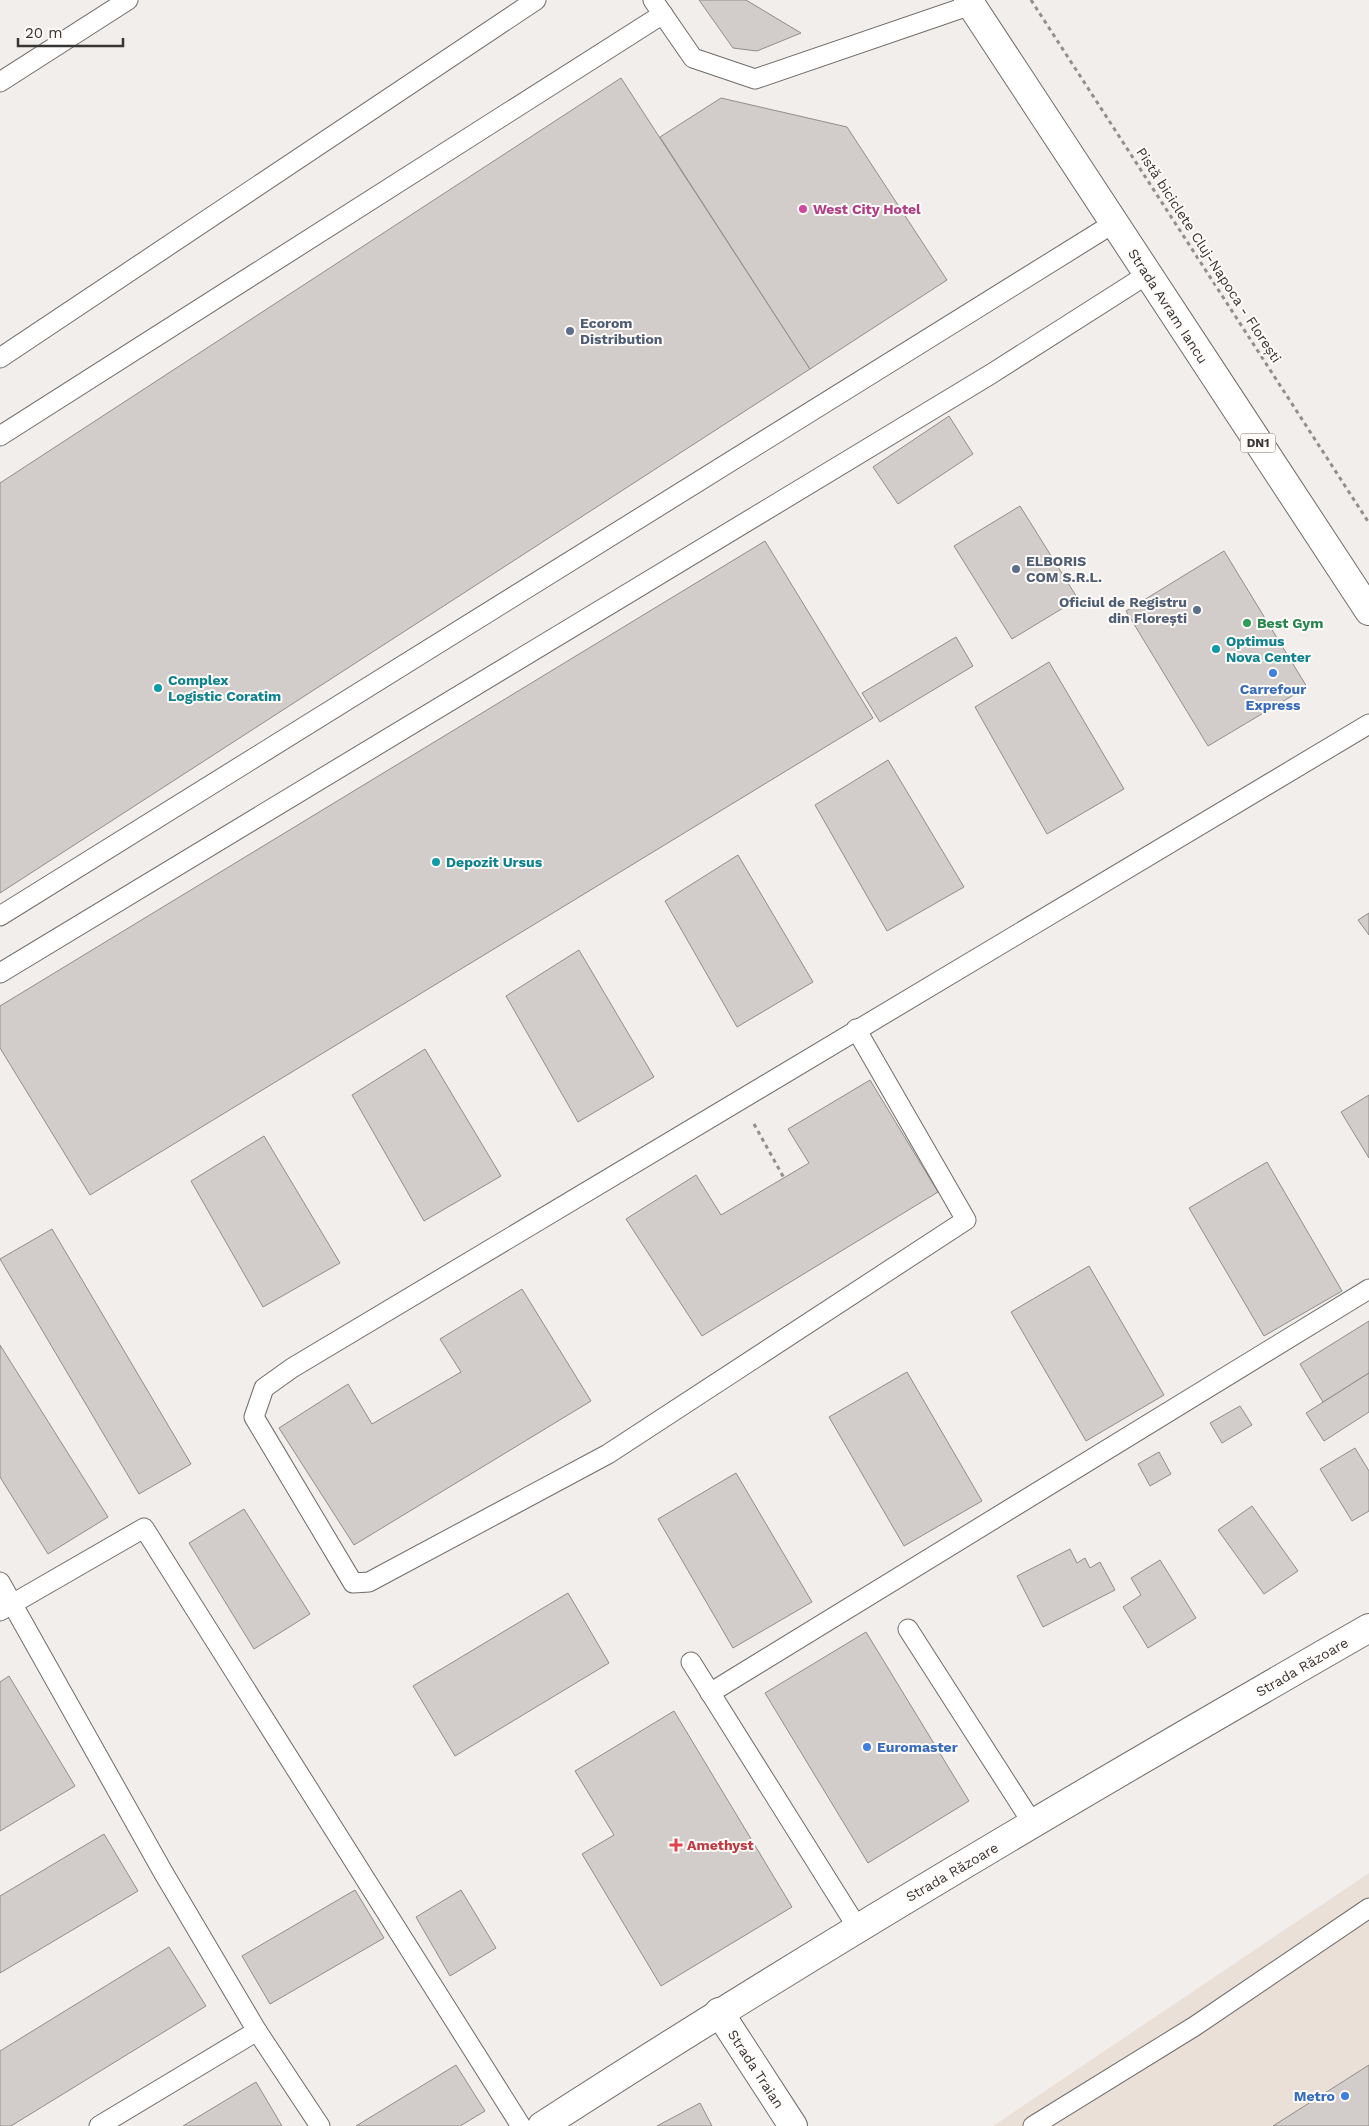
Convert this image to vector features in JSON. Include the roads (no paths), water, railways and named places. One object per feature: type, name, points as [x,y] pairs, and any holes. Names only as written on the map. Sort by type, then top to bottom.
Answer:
[{"type":"street","name":"Strada Avram Iancu","points":[[969,3],[1369,611]]},
{"type":"street","name":"Strada Răzoare","points":[[542,2126],[719,2012],[857,1928],[1369,1628]]},
{"type":"street","name":"Strada Traian","points":[[719,2012],[793,2126]]},
{"type":"lane","points":[[0,82],[128,0]]},
{"type":"lane","points":[[0,358],[536,0]]},
{"type":"lane","points":[[0,436],[658,7],[693,58],[755,78],[969,3]]},
{"type":"lane","points":[[0,916],[1114,223]]},
{"type":"lane","points":[[0,974],[991,374],[1148,274]]},
{"type":"lane","points":[[856,1029],[966,1220],[608,1454],[369,1582],[353,1582],[254,1418],[264,1388],[292,1368],[856,1029],[1369,724]]},
{"type":"lane","points":[[710,1693],[1369,1289]]},
{"type":"lane","points":[[6,1607],[144,1528],[522,2126]]},
{"type":"lane","points":[[0,1582],[6,1607],[257,2031],[320,2126]]},
{"type":"lane","points":[[908,1629],[1033,1824]]},
{"type":"lane","points":[[691,1662],[857,1928]]},
{"type":"lane","points":[[1033,2126],[1195,2026],[1369,1908]]},
{"type":"lane","points":[[99,2126],[257,2031]]},
{"type":"place","name":"West City Hotel","points":[[803,209]]},
{"type":"place","name":"Ecorom Distribution","points":[[570,331]]},
{"type":"place","name":"ELBORIS COM S.R.L.","points":[[1016,569]]},
{"type":"place","name":"Oficiul de Registru din Florești","points":[[1197,610]]},
{"type":"place","name":"Best Gym","points":[[1247,623]]},
{"type":"place","name":"Optimus Nova Center","points":[[1216,649]]},
{"type":"place","name":"Carrefour Express","points":[[1273,673]]},
{"type":"place","name":"Complex Logistic Coratim","points":[[158,688]]},
{"type":"place","name":"Depozit Ursus","points":[[436,862]]},
{"type":"place","name":"Euromaster","points":[[867,1747]]},
{"type":"place","name":"Amethyst","points":[[676,1845]]},
{"type":"place","name":"Metro","points":[[1345,2096]]}]
